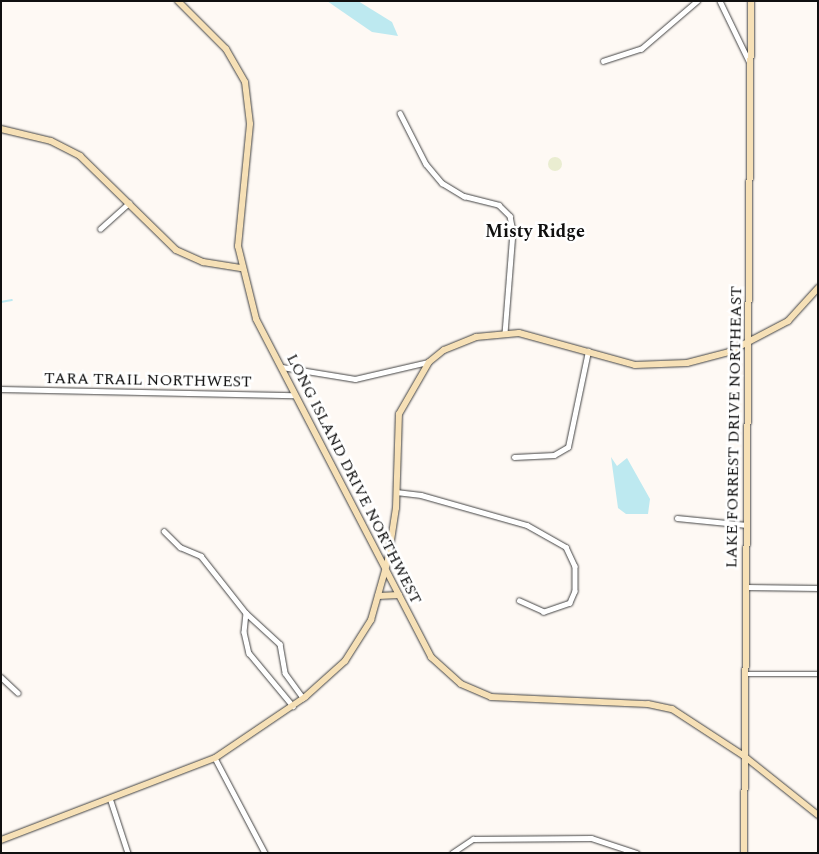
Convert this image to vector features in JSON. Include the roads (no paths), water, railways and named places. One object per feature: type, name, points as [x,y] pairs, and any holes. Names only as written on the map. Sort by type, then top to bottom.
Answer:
[{"type":"street","name":"LONG ISLAND DRIVE NORTHWEST","points":[[178,1],[234,59],[248,92],[249,139],[238,223],[241,268],[256,319],[431,656],[471,690],[510,700],[660,705],[685,716],[744,756],[818,815]]},
{"type":"street","points":[[603,61],[642,48],[696,1]]},
{"type":"street","points":[[720,1],[750,65]]},
{"type":"street","name":"LAKE FORREST DRIVE NORTHEAST","points":[[744,853],[750,342],[750,1]]},
{"type":"street","points":[[400,113],[426,164],[442,183],[464,196],[499,205],[510,216],[513,232],[505,333]]},
{"type":"street","points":[[1,128],[71,150],[183,254],[202,262],[241,268]]},
{"type":"street","points":[[100,229],[129,203]]},
{"type":"street","points":[[280,366],[355,379],[430,362],[461,341],[505,333],[533,335],[635,365],[663,366],[698,361],[750,342],[796,316],[818,288]]},
{"type":"street","points":[[514,457],[554,455],[568,447],[588,351]]},
{"type":"street","points":[[1,840],[111,801],[214,758],[293,706],[357,645],[386,572],[396,492],[398,420],[430,362]]},
{"type":"street","name":"TARA TRAIL NORTHWEST","points":[[1,389],[294,395]]},
{"type":"street","points":[[396,492],[421,495],[527,525],[566,547],[575,566],[575,591],[570,603],[544,612],[519,601]]},
{"type":"street","points":[[677,518],[747,525]]},
{"type":"street","points":[[164,531],[180,546],[201,556],[246,613],[280,644],[285,673],[303,698]]},
{"type":"street","points":[[746,587],[818,588]]},
{"type":"street","points":[[378,596],[399,595]]},
{"type":"street","points":[[246,613],[244,632],[249,653],[275,679],[293,706]]},
{"type":"street","points":[[275,679],[285,673]]},
{"type":"street","points":[[745,674],[818,674]]},
{"type":"street","points":[[1,677],[18,693]]},
{"type":"street","points":[[214,758],[265,853]]},
{"type":"street","points":[[111,801],[128,853]]},
{"type":"street","points":[[452,853],[473,839],[591,838],[611,841],[637,853]]},
{"type":"water","points":[[327,1],[358,1],[392,22],[398,36],[372,32]]},
{"type":"water","points":[[611,457],[617,466],[627,458],[650,499],[648,514],[626,514],[618,508]]},
{"type":"waterway","points":[[1,302],[12,300]]},
{"type":"district","name":"Misty Ridge","points":[[535,232]]}]
